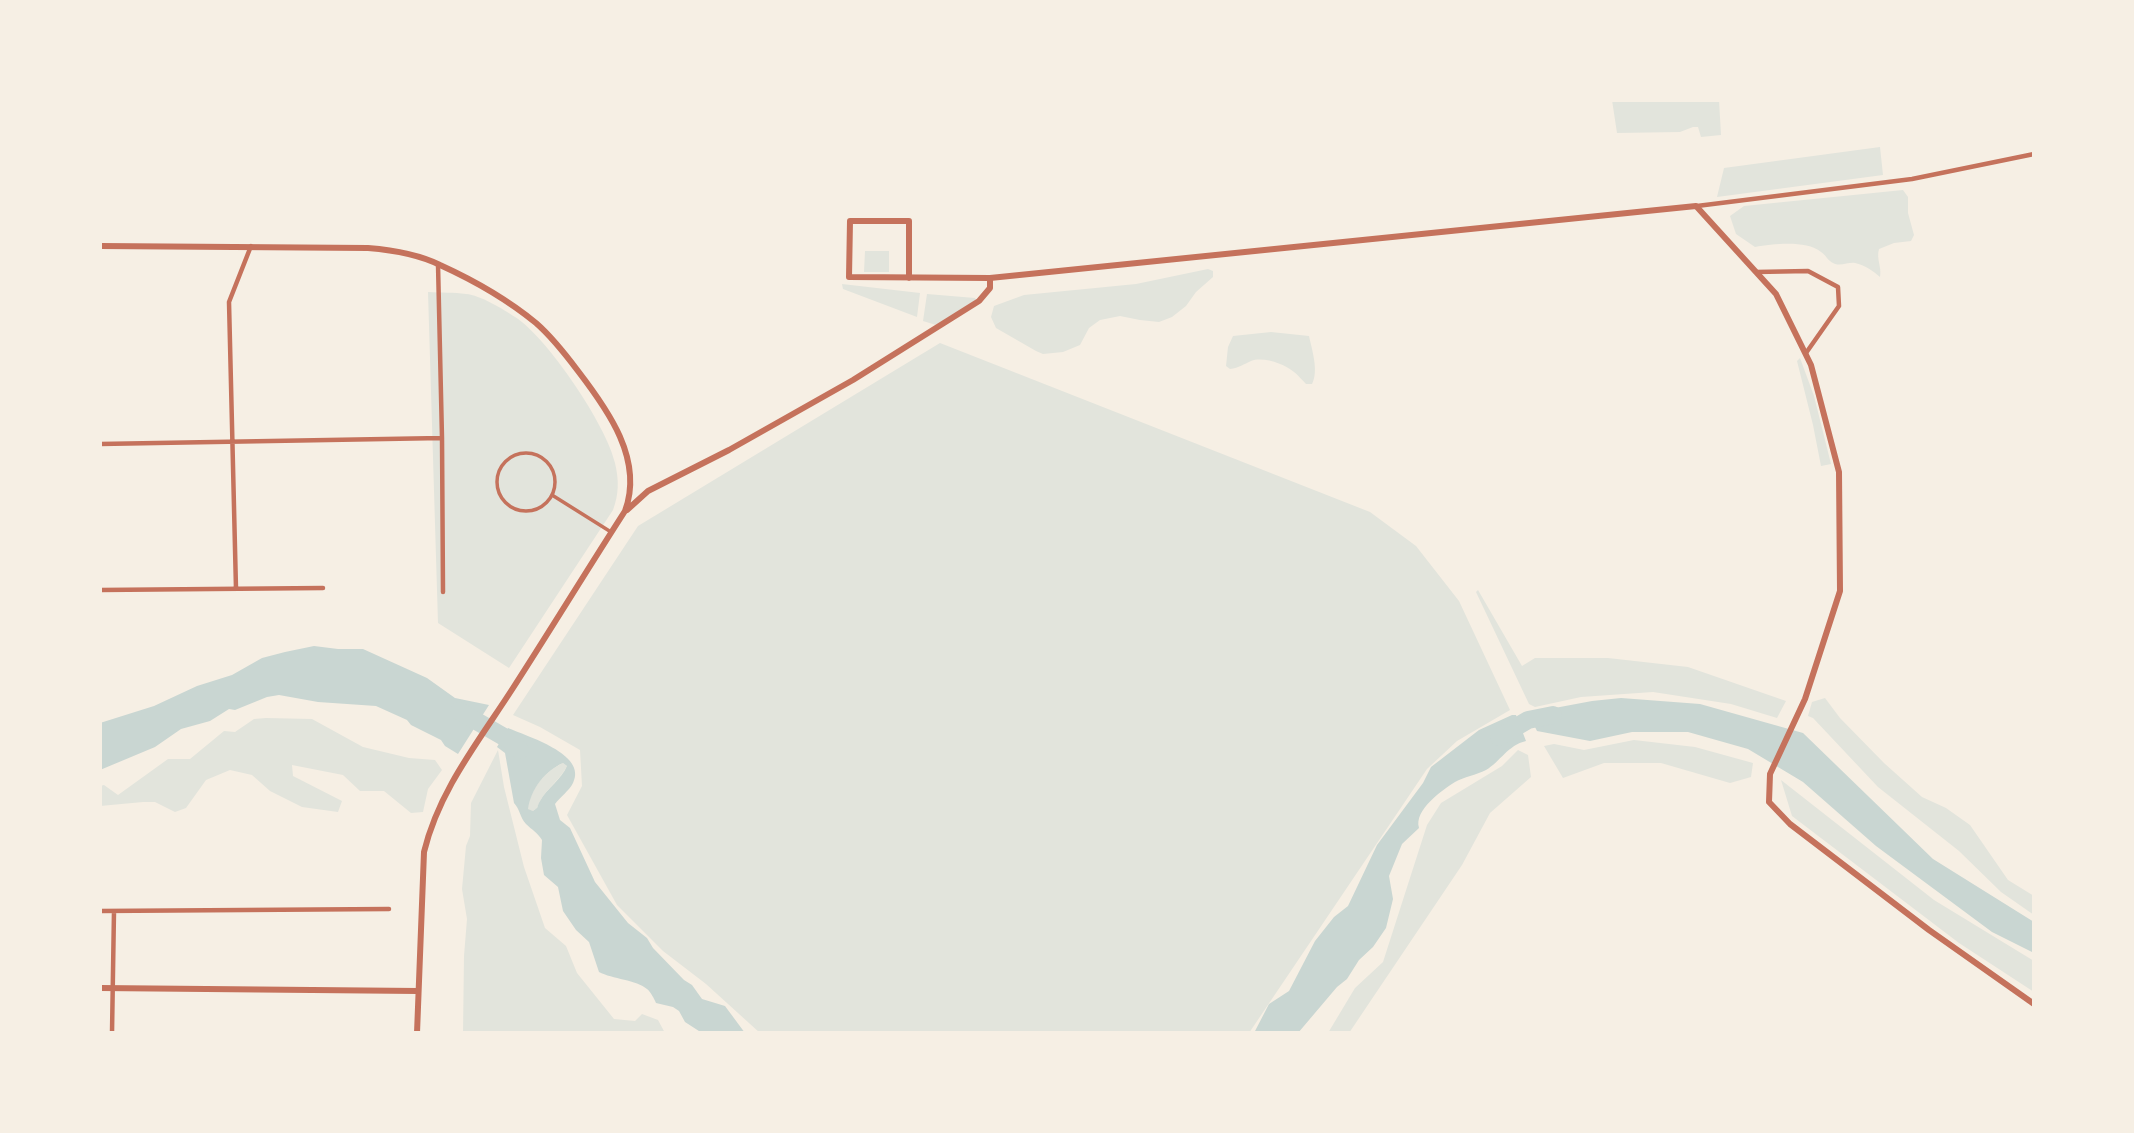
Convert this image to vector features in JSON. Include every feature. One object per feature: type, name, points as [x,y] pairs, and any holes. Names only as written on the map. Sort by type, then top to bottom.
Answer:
[{"type":"street","points":[[909,278],[909,222],[849,221],[849,277],[909,278],[990,278],[1696,206],[1908,179],[2034,154]]},
{"type":"street","points":[[1696,206],[1776,294],[1811,365],[1839,472],[1840,592],[1805,699],[1770,774],[1769,803],[1790,824],[1929,930],[2034,1004]]},
{"type":"street","points":[[100,246],[368,248],[393,250],[438,264],[505,302],[536,324],[572,362],[599,397],[612,419],[626,453],[631,482],[625,511],[459,769],[436,811],[424,852],[417,1033]]},
{"type":"street","points":[[236,589],[229,302],[251,246]]},
{"type":"street","points":[[438,264],[443,592]]},
{"type":"street","points":[[1755,272],[1808,271],[1838,287],[1839,306],[1805,354]]},
{"type":"street","points":[[625,511],[648,491],[729,450],[853,380],[979,301],[989,288],[990,278]]},
{"type":"street","points":[[100,444],[442,438]]},
{"type":"street","points":[[526,453],[544,459],[555,476],[552,495],[539,508],[521,510],[513,507],[500,494],[498,476],[502,467],[516,455],[526,453]]},
{"type":"street","points":[[552,495],[611,532]]},
{"type":"street","points":[[100,590],[323,588]]},
{"type":"street","points":[[100,911],[390,909]]},
{"type":"street","points":[[112,1033],[114,911]]},
{"type":"street","points":[[100,988],[418,991]]},
{"type":"shaded area","points":[[1612,100],[1719,100],[1721,135],[1701,137],[1698,127],[1680,132],[1617,133]]},
{"type":"shaded area","points":[[1880,147],[1883,175],[1717,197],[1724,168]]},
{"type":"shaded area","points":[[1903,190],[1908,197],[1908,213],[1914,235],[1911,241],[1894,243],[1879,249],[1880,277],[1859,264],[1833,263],[1815,248],[1807,246],[1790,244],[1755,247],[1736,234],[1730,216],[1744,206]]},
{"type":"shaded area","points":[[865,251],[889,251],[889,272],[864,272]]},
{"type":"shaded area","points":[[1208,269],[1213,271],[1213,277],[1172,317],[1159,322],[1120,316],[1100,320],[1089,328],[1080,345],[1063,352],[1043,354],[1036,351],[996,328],[991,317],[994,306],[1024,295],[1136,284]]},
{"type":"shaded area","points":[[842,284],[920,293],[917,317],[843,289]]},
{"type":"shaded area","points":[[428,292],[461,293],[478,297],[504,310],[528,327],[559,362],[574,384],[600,427],[615,463],[618,487],[613,510],[509,668],[438,623]]},
{"type":"shaded area","points":[[927,294],[976,300],[936,325],[923,321]]},
{"type":"shaded area","points":[[1271,332],[1309,336],[1315,367],[1312,384],[1306,384],[1285,366],[1268,360],[1251,361],[1230,369],[1226,366],[1228,347],[1233,336]]},
{"type":"shaded area","points":[[940,343],[1370,512],[1416,546],[1459,601],[1510,710],[1457,741],[1427,769],[1249,1033],[760,1033],[706,984],[663,951],[617,905],[567,815],[582,786],[580,750],[513,715],[638,526]]},
{"type":"shaded area","points":[[1800,358],[1814,396],[1831,464],[1821,466],[1797,361]]},
{"type":"shaded area","points":[[1478,590],[1522,666],[1535,658],[1608,658],[1688,667],[1786,701],[1777,718],[1731,704],[1653,692],[1581,697],[1535,707],[1529,704],[1476,592]]},
{"type":"shaded area","points":[[314,646],[363,649],[427,678],[455,698],[489,705],[458,754],[441,740],[411,725],[407,720],[376,706],[318,702],[279,695],[267,697],[235,710],[229,709],[210,721],[181,729],[155,747],[100,770],[100,723],[154,706],[197,686],[232,675],[262,658]]},
{"type":"shaded area","points":[[1621,698],[1700,704],[1803,733],[1933,859],[2034,922],[2034,953],[1992,932],[1876,846],[1803,782],[1748,749],[1688,732],[1632,732],[1590,741],[1537,731],[1528,713]]},
{"type":"shaded area","points":[[1825,698],[1840,718],[1884,763],[1922,797],[1946,808],[1970,825],[2008,880],[2034,896],[2034,915],[2001,892],[1959,851],[1878,787],[1813,718],[1808,716],[1812,702]]},
{"type":"shaded area","points":[[1516,715],[1526,741],[1514,746],[1491,767],[1455,782],[1436,796],[1421,814],[1419,828],[1402,844],[1389,876],[1393,899],[1386,928],[1373,947],[1298,1033],[1254,1033],[1269,1004],[1289,991],[1315,941],[1334,917],[1348,906],[1377,845],[1423,783],[1431,767],[1479,730]]},
{"type":"shaded area","points":[[254,719],[312,719],[363,747],[409,758],[435,760],[442,770],[428,789],[423,812],[411,813],[384,791],[360,791],[343,775],[292,765],[293,776],[342,801],[338,812],[302,807],[270,791],[252,775],[230,770],[206,780],[186,808],[175,812],[155,802],[100,806],[100,786],[104,785],[118,795],[168,759],[190,759],[224,731],[235,732]]},
{"type":"shaded area","points":[[508,728],[553,748],[572,763],[575,773],[573,783],[555,804],[560,820],[570,828],[595,882],[628,923],[647,938],[653,948],[692,985],[702,999],[725,1006],[745,1033],[702,1033],[685,1022],[679,1011],[673,1007],[656,1003],[643,986],[599,972],[589,942],[576,930],[563,911],[558,887],[544,875],[542,840],[524,822],[514,803],[505,753],[497,747]],"holes":[[[563,763],[567,766],[537,808],[533,811],[528,809],[532,794],[545,776],[556,766]]]},
{"type":"shaded area","points":[[1634,740],[1695,747],[1753,763],[1751,777],[1730,783],[1661,763],[1604,763],[1563,778],[1544,746],[1554,744],[1584,750]]},
{"type":"shaded area","points":[[498,750],[504,787],[524,867],[545,928],[566,946],[577,973],[614,1019],[635,1021],[642,1014],[658,1020],[665,1033],[463,1033],[467,919],[462,889],[466,846],[470,836],[471,803]]},
{"type":"shaded area","points":[[1518,750],[1528,755],[1531,777],[1490,813],[1462,865],[1349,1033],[1328,1033],[1355,988],[1383,962],[1427,825],[1441,803],[1502,766]]},
{"type":"shaded area","points":[[563,763],[567,766],[537,808],[533,811],[527,809],[539,782]]},
{"type":"shaded area","points":[[1781,780],[1934,900],[2034,961],[2034,992],[1959,943],[1792,816]]},
{"type":"waterway","points":[[459,711],[511,741],[520,750]]},
{"type":"waterway","points":[[1499,737],[1528,720],[1553,715]]}]
